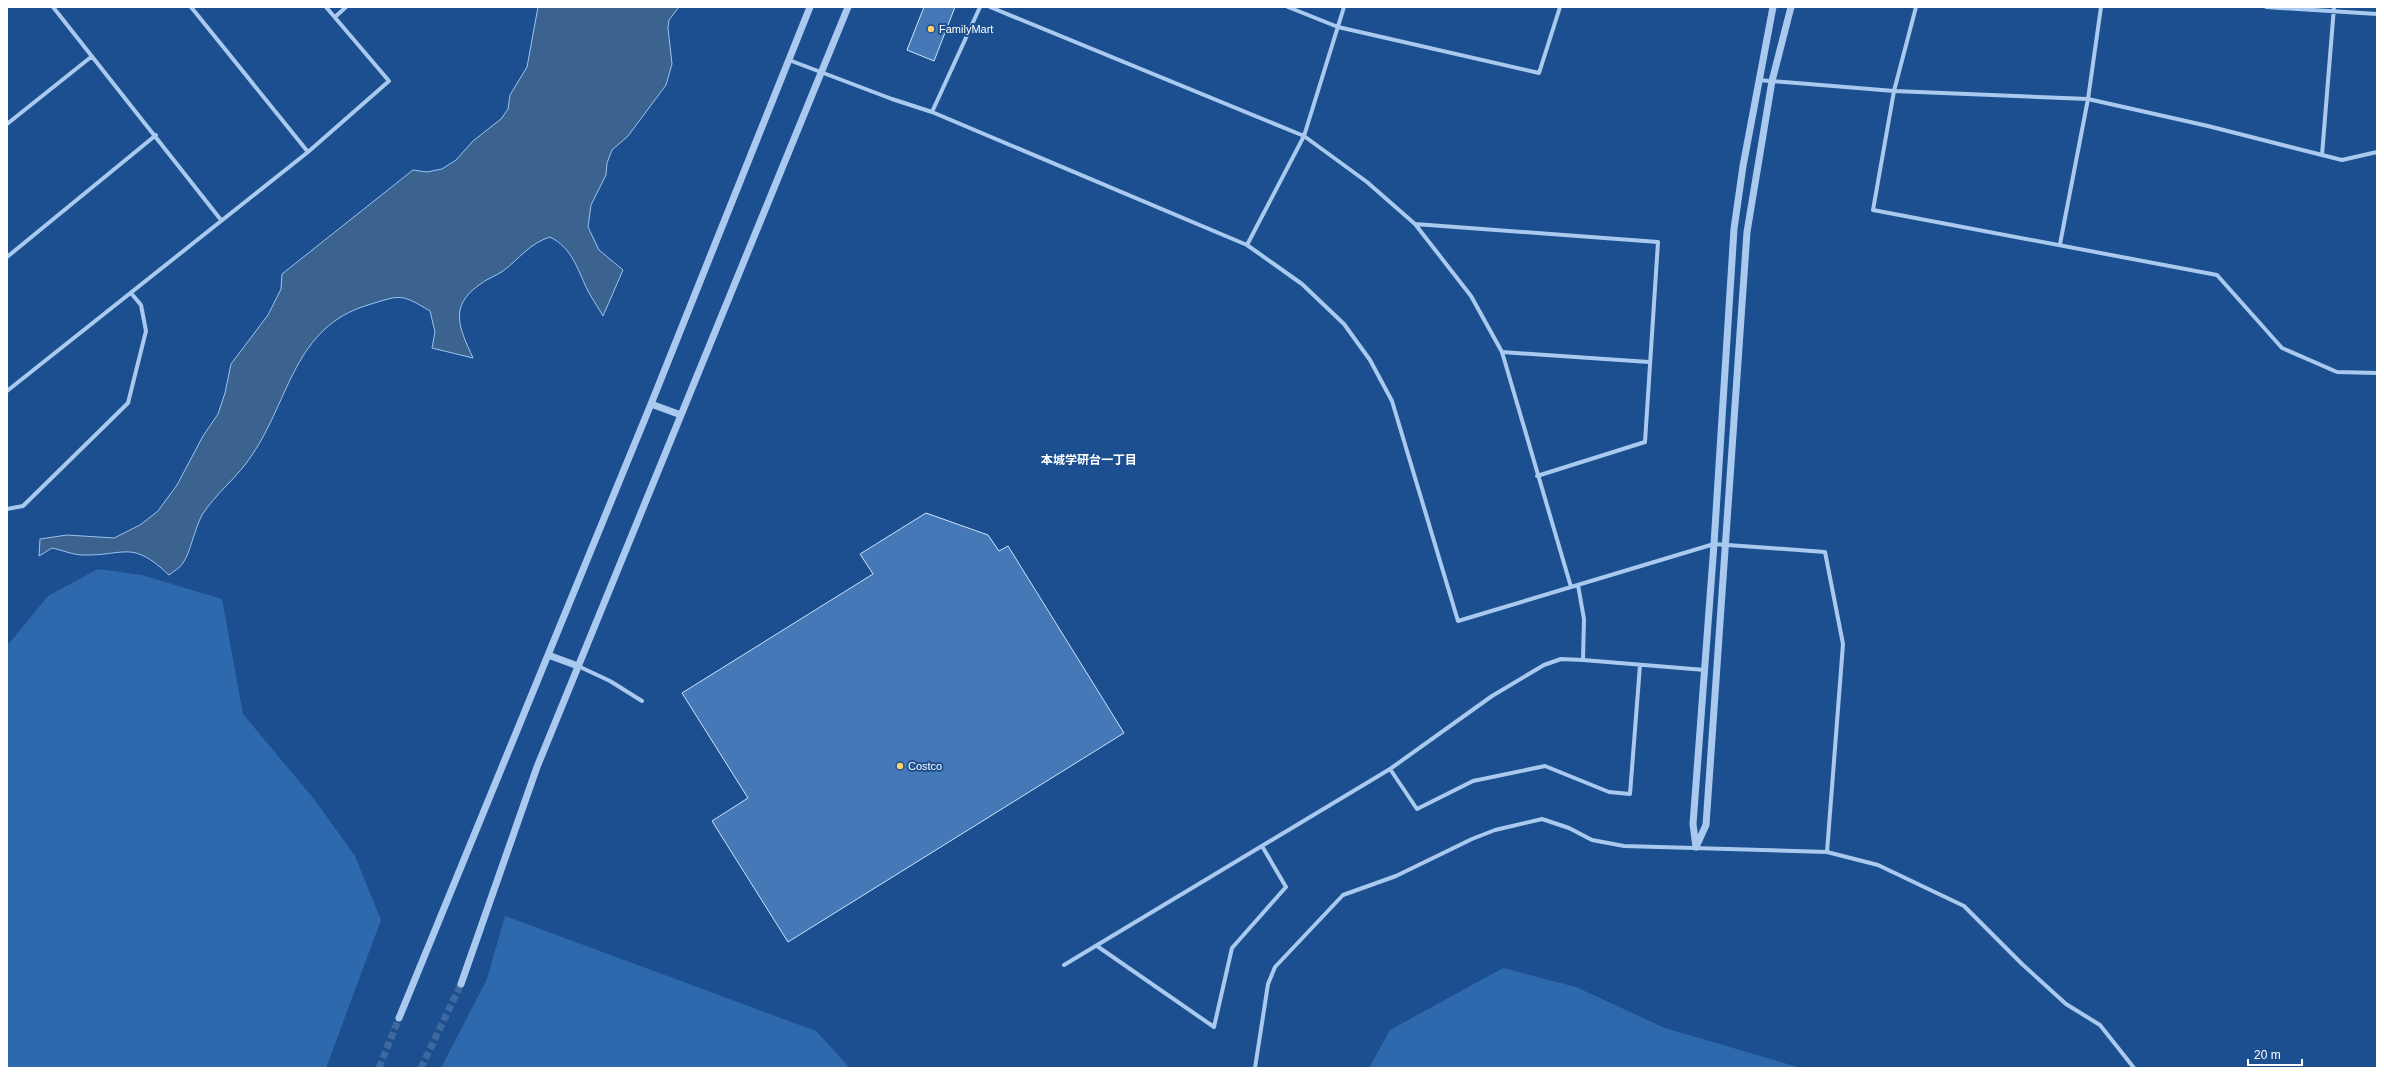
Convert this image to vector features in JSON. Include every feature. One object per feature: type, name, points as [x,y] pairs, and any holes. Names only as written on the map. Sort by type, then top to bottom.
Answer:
[{"type":"street","points":[[53,7],[91,57],[156,135],[221,220]]},
{"type":"street","points":[[191,7],[308,152]]},
{"type":"street","points":[[7,391],[308,152],[389,81],[326,7]]},
{"type":"street","points":[[335,16],[346,7]]},
{"type":"street","points":[[399,1018],[651,404],[810,7]]},
{"type":"street","points":[[461,984],[536,767],[848,7]]},
{"type":"street","points":[[932,112],[980,7]]},
{"type":"street","points":[[990,7],[1304,136],[1368,182],[1415,224],[1471,296],[1502,352],[1537,476],[1571,587]]},
{"type":"street","points":[[1288,7],[1338,27],[1539,73],[1560,7]]},
{"type":"street","points":[[1248,245],[1304,136],[1344,7]]},
{"type":"street","points":[[1696,847],[1693,824],[1714,544],[1734,229],[1758,80],[1773,7]]},
{"type":"street","points":[[1696,847],[1706,825],[1747,232],[1772,81],[1791,7]]},
{"type":"street","points":[[1916,7],[1894,91],[1873,210],[2060,244],[2217,275],[2282,348],[2337,372],[2377,373]]},
{"type":"street","points":[[2060,244],[2088,99],[2100,7]]},
{"type":"street","points":[[2266,7],[2334,9],[2377,14]]},
{"type":"street","points":[[2322,155],[2334,9]]},
{"type":"street","points":[[7,124],[91,57]]},
{"type":"street","points":[[789,60],[821,73],[932,112],[1248,245],[1302,284],[1344,324],[1370,360],[1392,401],[1458,620],[1714,544],[1825,552],[1843,644],[1827,852]]},
{"type":"street","points":[[1758,80],[1894,91],[2088,99],[2208,126],[2342,160],[2377,152]]},
{"type":"street","points":[[7,256],[156,135]]},
{"type":"street","points":[[1415,224],[1658,242],[1645,442],[1537,476]]},
{"type":"street","points":[[7,509],[23,506],[128,403],[146,331],[140,305],[131,293]]},
{"type":"street","points":[[1502,352],[1649,362]]},
{"type":"street","points":[[651,404],[680,415]]},
{"type":"street","points":[[1578,585],[1584,619],[1583,660]]},
{"type":"street","points":[[548,655],[578,666],[610,681],[642,701]]},
{"type":"street","points":[[1064,965],[1390,769],[1492,696],[1544,665],[1561,659],[1705,670]]},
{"type":"street","points":[[1390,769],[1417,809],[1473,781],[1545,766],[1609,792],[1630,794],[1640,665]]},
{"type":"street","points":[[1255,1068],[1268,984],[1274,967],[1343,895],[1396,876],[1472,839],[1495,830],[1542,819],[1569,828],[1592,840],[1624,846],[1827,852],[1878,865],[1964,906],[2022,964],[2066,1004],[2100,1025],[2134,1068]]},
{"type":"street","points":[[1097,946],[1214,1027],[1232,948],[1286,887],[1262,846]]},
{"type":"shaded area","points":[[538,7],[679,7],[669,20],[668,28],[672,64],[666,85],[628,136],[612,150],[607,163],[606,175],[591,205],[588,227],[599,250],[623,270],[603,316],[589,293],[577,266],[569,253],[564,247],[550,237],[536,243],[503,271],[482,283],[469,293],[463,302],[460,310],[461,328],[473,358],[432,348],[435,332],[430,311],[406,299],[387,299],[343,315],[324,330],[309,347],[296,367],[265,433],[252,455],[202,515],[186,558],[179,568],[169,575],[146,557],[128,552],[79,555],[52,548],[39,556],[40,539],[67,535],[114,538],[140,525],[158,511],[177,485],[203,436],[218,414],[225,393],[231,364],[268,315],[281,289],[282,274],[413,170],[427,172],[442,169],[456,160],[473,141],[501,119],[508,109],[510,95],[527,67]]},
{"type":"shaded area","points":[[98,569],[142,575],[222,599],[243,714],[314,799],[355,856],[381,920],[326,1068],[7,1068],[7,646],[48,596]]},
{"type":"shaded area","points":[[505,916],[816,1031],[850,1068],[441,1068],[487,979]]},
{"type":"shaded area","points":[[1503,968],[1576,987],[1665,1028],[1801,1068],[1369,1068],[1390,1030]]},
{"type":"building","name":"FamilyMart","points":[[924,7],[955,7],[934,61],[907,50]]},
{"type":"building","name":"Costco","points":[[926,513],[988,535],[999,551],[1008,546],[1124,733],[788,942],[712,821],[748,798],[682,693],[873,574],[860,554]]},
{"type":"tunnel","points":[[421,1068],[461,984]]},
{"type":"tunnel","points":[[379,1068],[399,1018]]},
{"type":"place","name":"FamilyMart","points":[[931,29]]},
{"type":"place","name":"Costco","points":[[900,766]]},
{"type":"district","name":"本城学研台一丁目","points":[[1089,460]]}]
